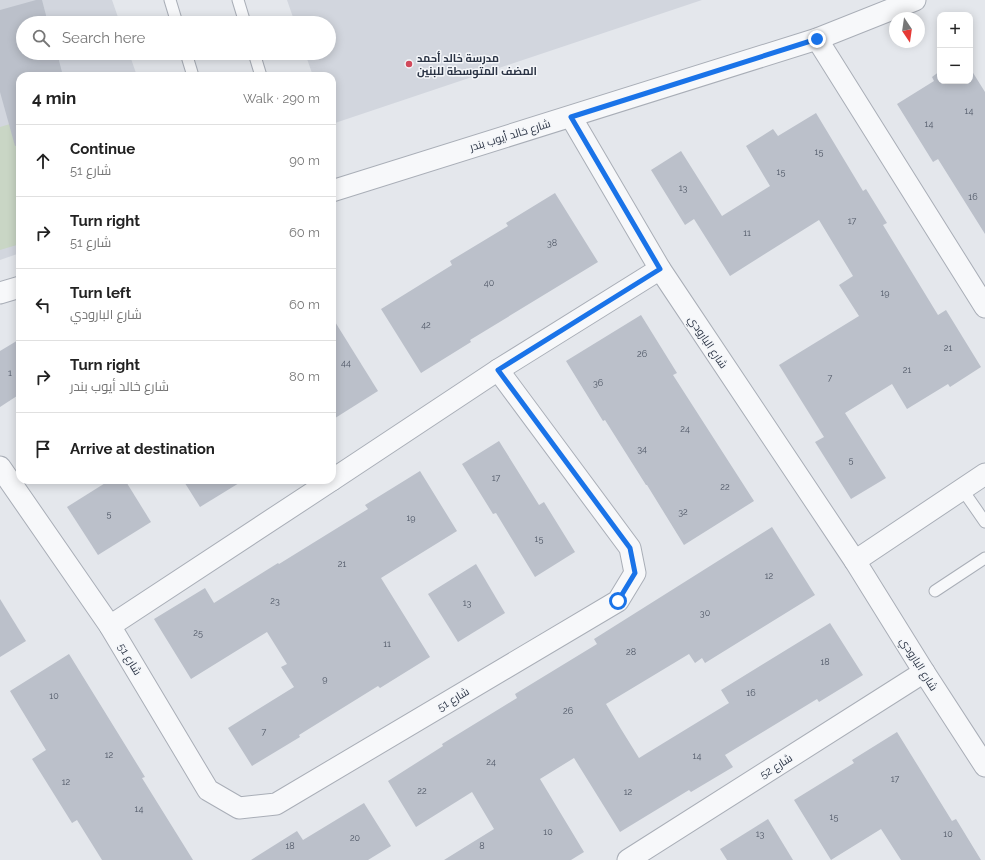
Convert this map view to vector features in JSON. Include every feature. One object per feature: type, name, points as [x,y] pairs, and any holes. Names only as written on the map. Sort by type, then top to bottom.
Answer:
[{"type":"street","name":"شارع خالد أيوب بندر","points":[[336,190],[817,39],[915,0]]},
{"type":"street","points":[[817,39],[985,307]]},
{"type":"street","name":"شارع البارودي","points":[[571,117],[660,269],[855,561],[985,766]]},
{"type":"street","points":[[336,477],[498,370],[660,269]]},
{"type":"street","points":[[0,293],[16,288]]},
{"type":"street","name":"شارع 51","points":[[0,467],[110,626],[208,790],[239,808],[276,804],[618,601],[635,573],[630,548],[498,370]]},
{"type":"street","points":[[855,561],[985,474]]},
{"type":"street","points":[[110,626],[326,484]]},
{"type":"street","name":"شارع 52","points":[[628,860],[924,672]]},
{"type":"lane","points":[[170,0],[175,16]]},
{"type":"lane","points":[[238,0],[243,16]]},
{"type":"lane","points":[[188,60],[192,72]]},
{"type":"lane","points":[[256,60],[260,72]]},
{"type":"lane","points":[[962,489],[985,522]]},
{"type":"lane","points":[[935,591],[985,558]]},
{"type":"shaded area","points":[[0,0],[112,0],[118,16],[16,16],[16,60],[131,60],[136,72],[16,72],[16,254],[0,260]]},
{"type":"shaded area","name":"مدرسة خالد أحمد المضف المتوسطة للبنين","points":[[287,0],[702,0],[336,123],[336,72],[312,72],[307,60],[336,60],[336,16],[293,16]]},
{"type":"green space","points":[[16,122],[16,245],[0,250],[0,127]]},
{"type":"building","points":[[36,0],[42,0],[46,16],[16,16],[16,60],[59,60],[62,72],[16,72],[15,146],[0,92],[0,10]]},
{"type":"building","points":[[937,73],[937,84],[973,84],[973,73],[985,92],[985,234],[938,159],[933,162],[897,104],[934,81],[932,77]]},
{"type":"building","points":[[816,113],[863,191],[866,189],[887,223],[883,225],[938,315],[946,310],[981,367],[950,387],[948,384],[907,409],[892,384],[845,413],[886,478],[851,499],[815,442],[824,437],[779,365],[859,316],[839,285],[853,276],[819,220],[730,276],[694,219],[685,225],[651,170],[681,151],[722,216],[770,186],[746,146],[773,129],[778,136]]},
{"type":"building","points":[[555,193],[598,262],[470,340],[471,342],[421,373],[381,309],[452,265],[450,261],[508,226],[506,223]]},
{"type":"building","points":[[641,315],[677,373],[673,375],[754,501],[684,545],[605,420],[603,421],[566,361]]},
{"type":"building","points":[[336,323],[378,391],[336,417]]},
{"type":"building","points":[[16,341],[16,397],[0,407],[0,351]]},
{"type":"building","points":[[499,441],[539,505],[544,502],[575,552],[535,577],[496,513],[493,514],[462,464]]},
{"type":"building","points":[[420,471],[457,531],[381,578],[430,657],[380,688],[378,686],[299,735],[300,737],[252,766],[228,728],[294,687],[281,667],[287,664],[267,632],[191,679],[154,619],[205,588],[214,603],[368,509],[365,505]]},
{"type":"building","points":[[104,484],[127,484],[151,522],[98,555],[67,507]]},
{"type":"building","points":[[186,484],[237,484],[200,507]]},
{"type":"building","points":[[772,527],[815,595],[705,663],[702,658],[695,663],[689,654],[606,704],[621,729],[639,758],[729,703],[721,690],[830,623],[863,675],[819,702],[817,699],[725,755],[733,767],[691,792],[689,790],[620,832],[574,758],[540,779],[584,852],[571,860],[444,860],[494,829],[472,792],[416,827],[388,781],[443,746],[442,744],[517,698],[515,694],[597,644],[594,639]]},
{"type":"building","points":[[476,564],[505,613],[458,642],[428,594]]},
{"type":"building","points":[[0,599],[26,641],[0,657]]},
{"type":"building","points":[[69,654],[145,777],[142,778],[193,860],[102,860],[77,820],[72,823],[32,759],[46,750],[10,691]]},
{"type":"building","points":[[897,732],[952,821],[956,819],[981,860],[901,860],[881,829],[831,860],[794,800],[854,763],[852,760]]},
{"type":"building","points":[[364,803],[391,846],[368,860],[251,860],[297,831],[303,840]]},
{"type":"building","points":[[768,819],[793,860],[727,860],[720,849]]},
{"type":"place","name":"مدرسة خالد أحمد المضف المتوسطة للبنين","points":[[409,64]]},
{"type":"route","points":[[618,601],[635,573],[630,548],[498,370],[660,269],[571,117],[817,39]]}]
